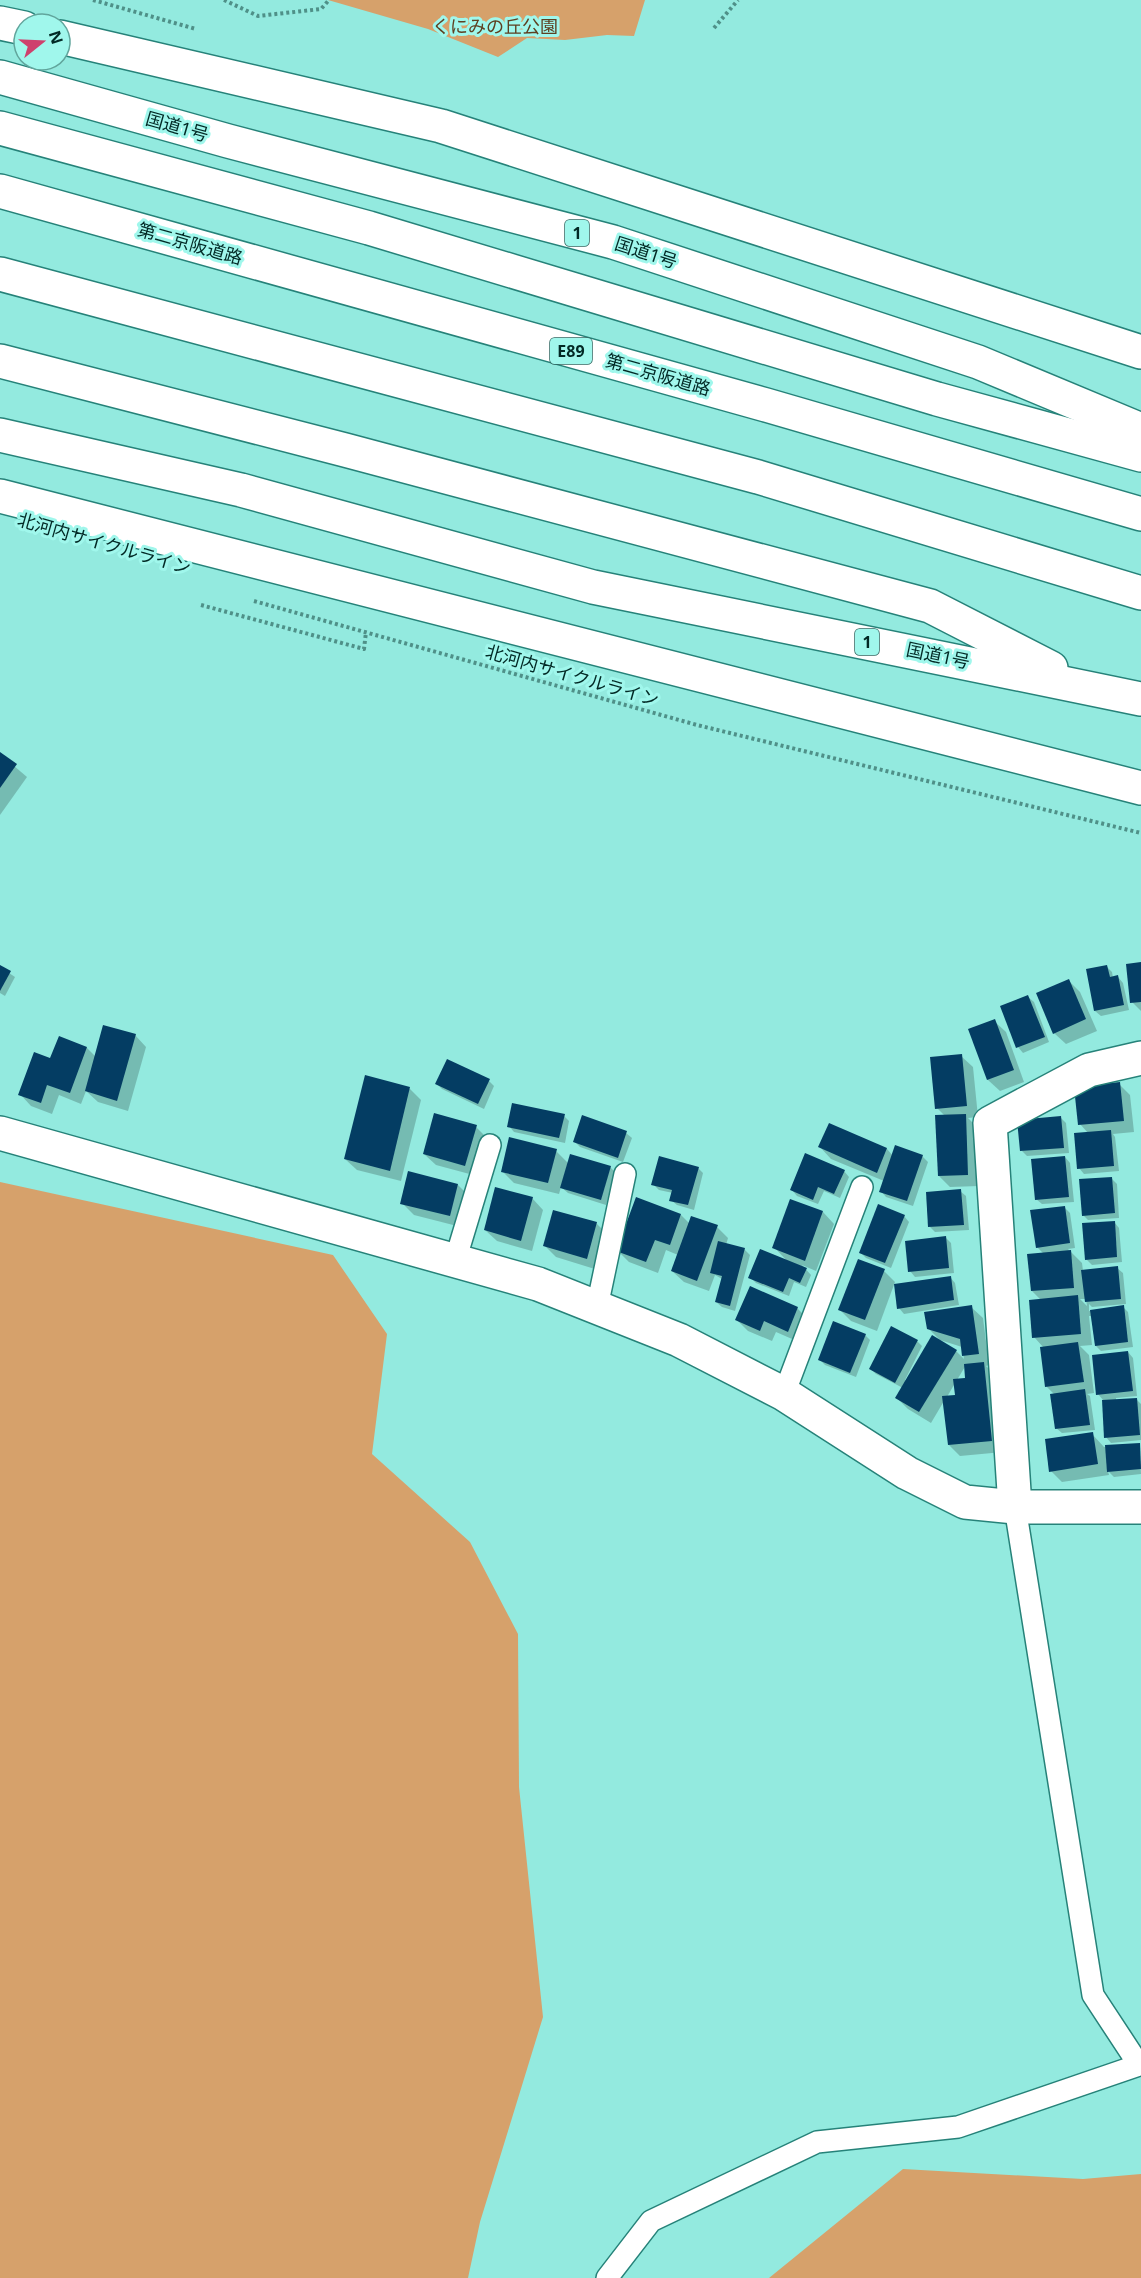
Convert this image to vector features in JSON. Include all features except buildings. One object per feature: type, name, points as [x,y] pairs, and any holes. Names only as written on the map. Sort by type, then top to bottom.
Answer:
[{"type":"main road","points":[[72,40],[441,126],[1141,352]]},
{"type":"main road","name":"国道1号","points":[[0,77],[228,141],[613,242],[978,362],[1141,430]]},
{"type":"main road","points":[[0,128],[369,228],[937,399],[1141,455]]},
{"type":"main road","name":"第二京阪道路","points":[[0,191],[778,409],[1141,514]]},
{"type":"main road","points":[[0,274],[758,477],[1141,593]]},
{"type":"main road","points":[[0,361],[345,450],[930,606],[1090,687]]},
{"type":"main road","name":"国道1号","points":[[0,435],[241,490],[593,587],[1141,699]]},
{"type":"main road","points":[[0,496],[1141,788]]},
{"type":"main road","points":[[1016,1507],[990,1123],[1089,1070],[1141,1058]]},
{"type":"main road","points":[[0,1133],[538,1284],[680,1340],[784,1394],[907,1473],[965,1502],[1016,1507],[1141,1507]]},
{"type":"lane","points":[[455,1261],[490,1145]]},
{"type":"lane","points":[[597,1307],[626,1174]]},
{"type":"lane","points":[[784,1394],[862,1187]]},
{"type":"lane","points":[[607,2278],[651,2220],[816,2142],[958,2127],[1139,2065],[1093,1995],[1016,1507]]},
{"type":"path","points":[[224,0],[258,16],[321,9],[329,0]]},
{"type":"path","points":[[714,28],[738,0]]},
{"type":"path","points":[[201,605],[364,649],[366,632],[380,594]]},
{"type":"path","name":"北河内サイクルライン","points":[[243,598],[697,725],[1141,832]]},
{"type":"green space","name":"くにみの丘公園","points":[[328,0],[645,0],[634,36],[607,35],[565,40],[527,38],[498,57],[428,29]]},
{"type":"green space","points":[[0,1182],[333,1255],[387,1334],[372,1454],[470,1542],[518,1634],[519,1787],[543,2017],[480,2222],[468,2278],[0,2278]]},
{"type":"green space","points":[[903,2169],[1083,2179],[1141,2174],[1141,2278],[769,2278]]}]
